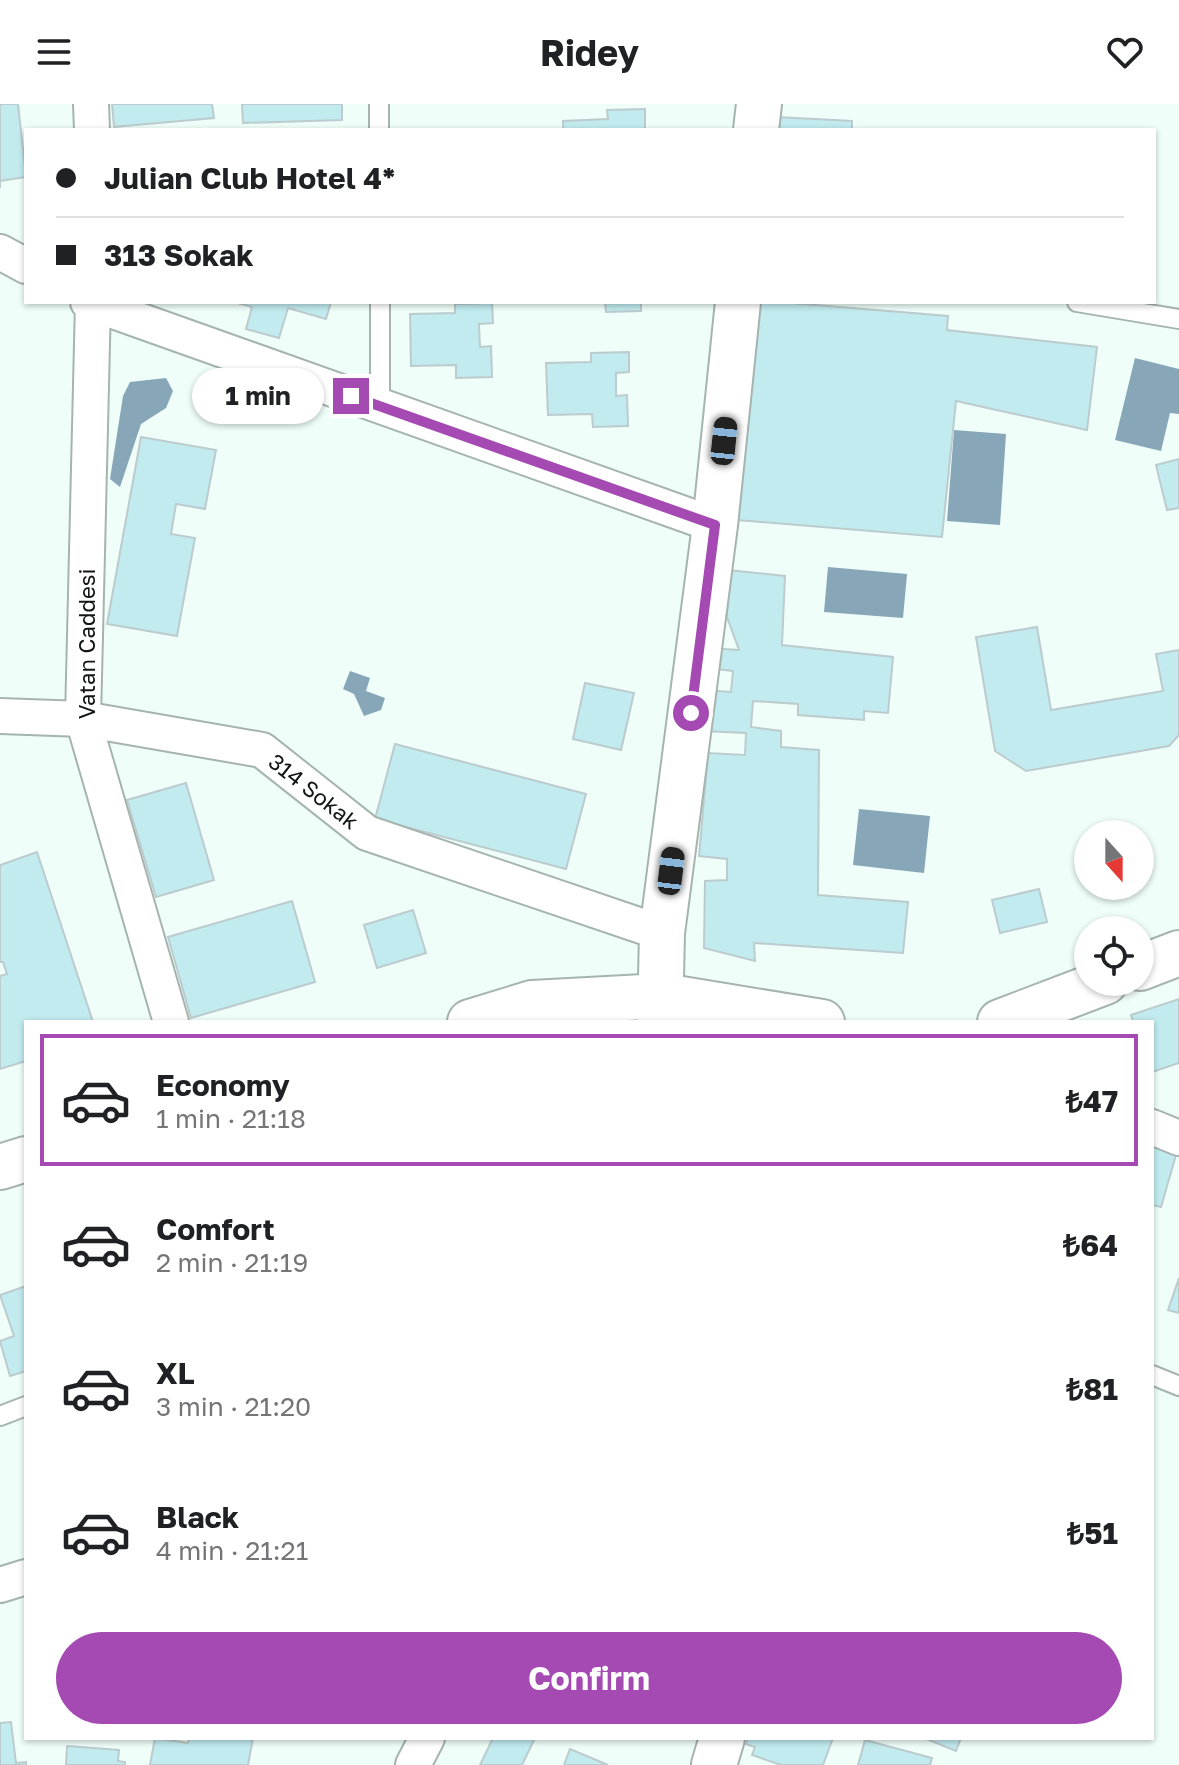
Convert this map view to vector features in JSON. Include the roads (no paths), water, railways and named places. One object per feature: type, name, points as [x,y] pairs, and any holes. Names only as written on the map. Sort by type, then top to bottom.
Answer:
[{"type":"street","points":[[91,104],[92,128]]},
{"type":"street","points":[[756,128],[759,104]]},
{"type":"street","points":[[0,252],[24,265]]},
{"type":"street","name":"Vatan Caddesi","points":[[91,304],[83,719],[170,1020]]},
{"type":"street","points":[[94,304],[715,525]]},
{"type":"street","points":[[661,1009],[662,933],[715,525],[738,304]]},
{"type":"street","name":"314 Sokak","points":[[0,716],[83,719],[262,750],[367,833],[662,933]]},
{"type":"street","points":[[1154,963],[1179,953]]},
{"type":"street","points":[[1005,1020],[1074,994]]},
{"type":"street","points":[[477,1020],[532,1003],[797,1020]]},
{"type":"street","points":[[1154,1128],[1179,1138]]},
{"type":"street","points":[[0,1167],[24,1160]]},
{"type":"street","points":[[0,1585],[24,1578]]},
{"type":"street","points":[[413,1765],[426,1740]]},
{"type":"street","points":[[714,1765],[721,1740]]},
{"type":"lane","points":[[379,104],[379,128]]},
{"type":"lane","points":[[380,304],[380,406]]},
{"type":"lane","points":[[1089,304],[1179,319]]},
{"type":"lane","points":[[1154,1376],[1179,1386]]},
{"type":"lane","points":[[0,1416],[24,1407]]},
{"type":"water","points":[[1135,358],[1179,369],[1179,414],[1170,413],[1161,451],[1115,440]]},
{"type":"water","points":[[166,378],[173,391],[166,408],[141,424],[120,487],[110,479],[123,396],[130,382]]},
{"type":"water","points":[[954,430],[1006,434],[1000,525],[947,521]]},
{"type":"water","points":[[828,567],[907,574],[903,618],[824,612]]},
{"type":"water","points":[[350,671],[370,678],[366,691],[385,698],[381,710],[364,716],[354,694],[343,689]]},
{"type":"water","points":[[859,809],[930,816],[924,873],[853,865]]}]
